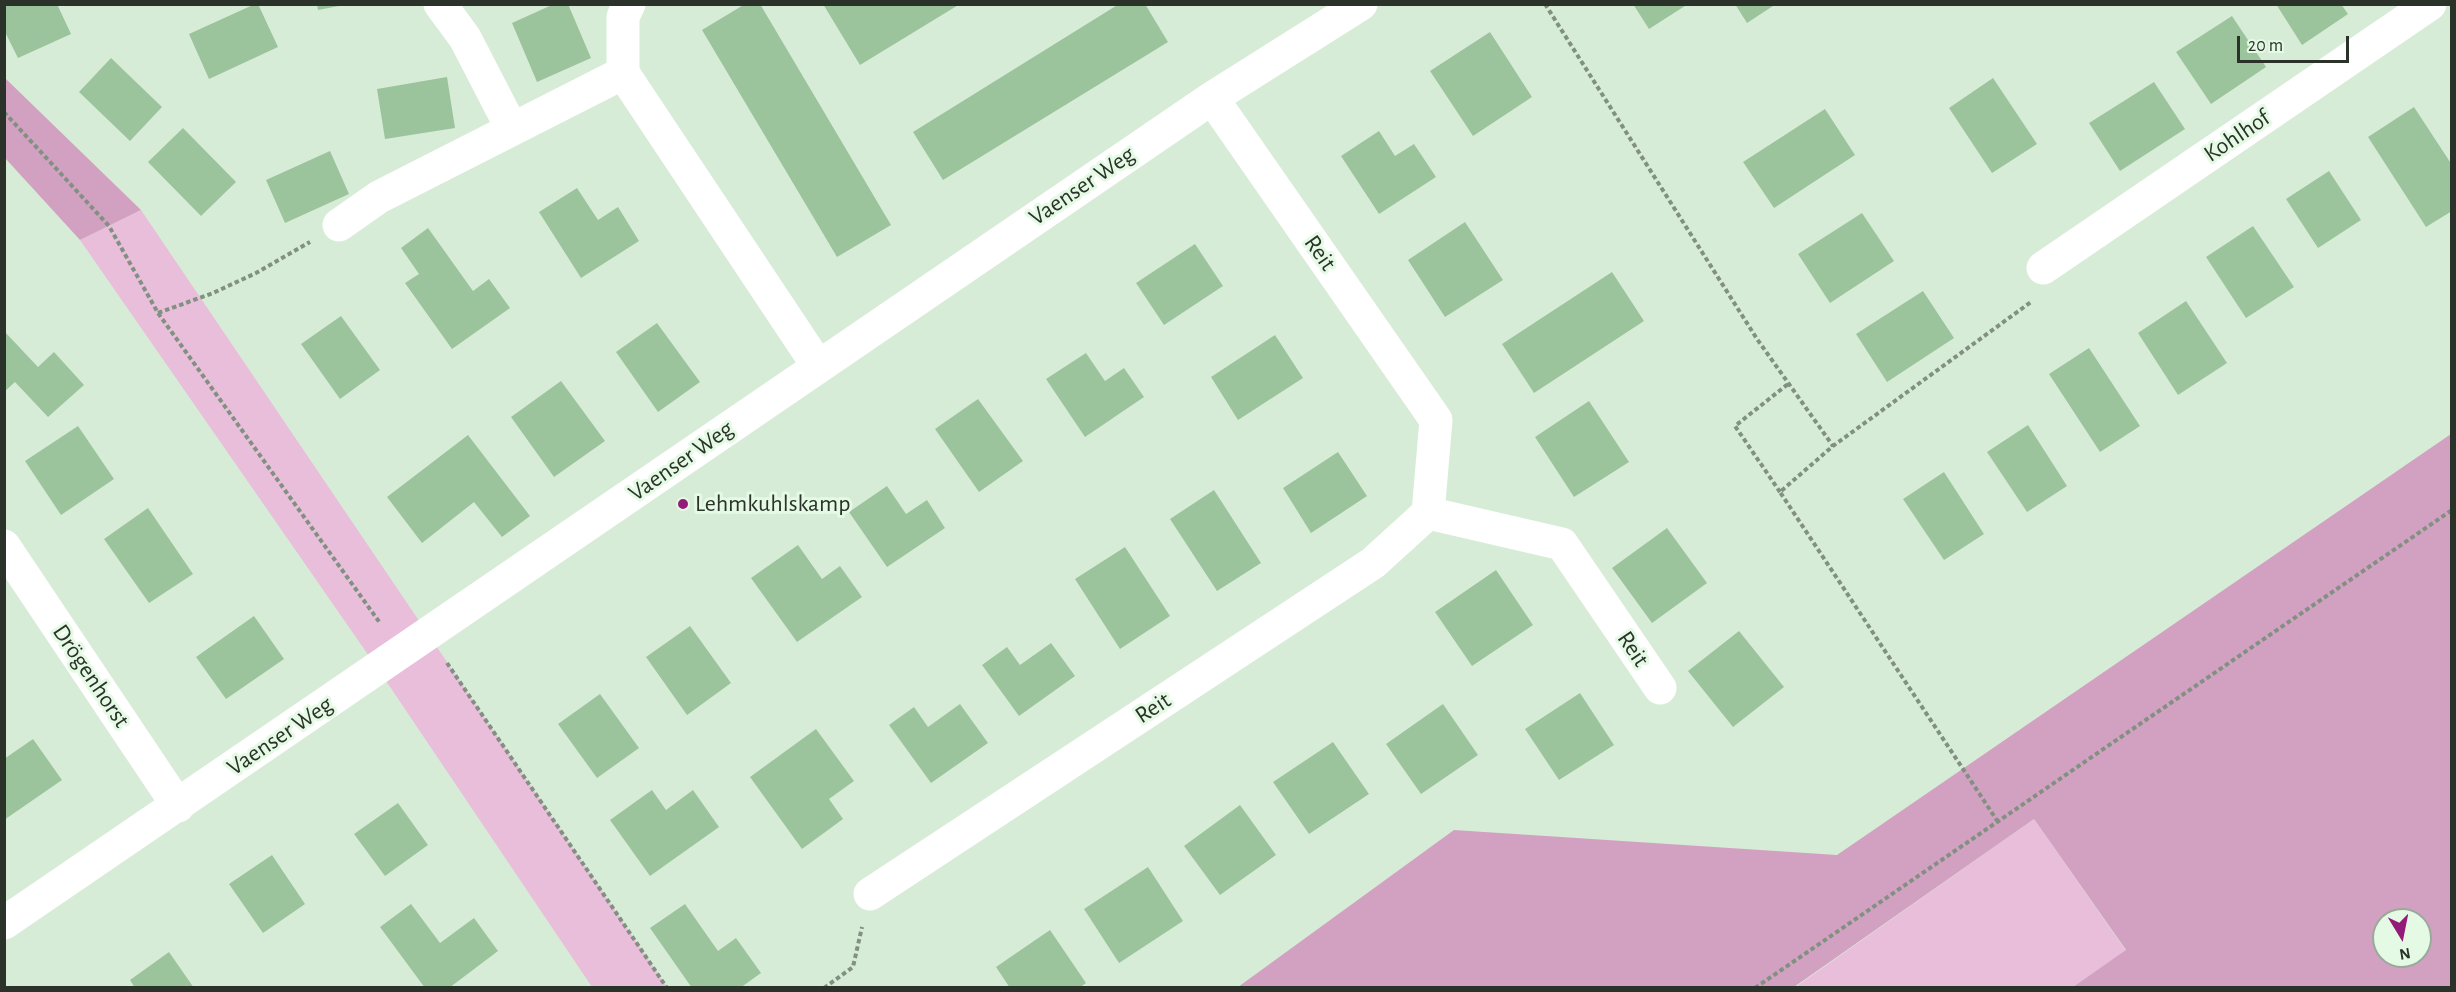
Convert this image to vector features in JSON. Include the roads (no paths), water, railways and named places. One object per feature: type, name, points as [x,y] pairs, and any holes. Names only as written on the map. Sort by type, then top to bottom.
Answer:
[{"type":"street","points":[[440,4],[465,38],[512,129]]},
{"type":"street","points":[[629,4],[623,17],[623,73],[818,366]]},
{"type":"street","name":"Vaenser Weg","points":[[4,923],[1212,98],[1361,4]]},
{"type":"street","name":"Kohlhof","points":[[2043,268],[2430,4]]},
{"type":"street","points":[[339,225],[379,197],[623,73]]},
{"type":"street","name":"Reit","points":[[870,894],[1373,563],[1428,513],[1436,420],[1212,98]]},
{"type":"street","name":"Reit","points":[[1428,513],[1562,544],[1660,688]]},
{"type":"street","name":"Drögenhorst","points":[[4,546],[178,806]]},
{"type":"place","name":"Lehmkuhlskamp","points":[[683,504]]}]
